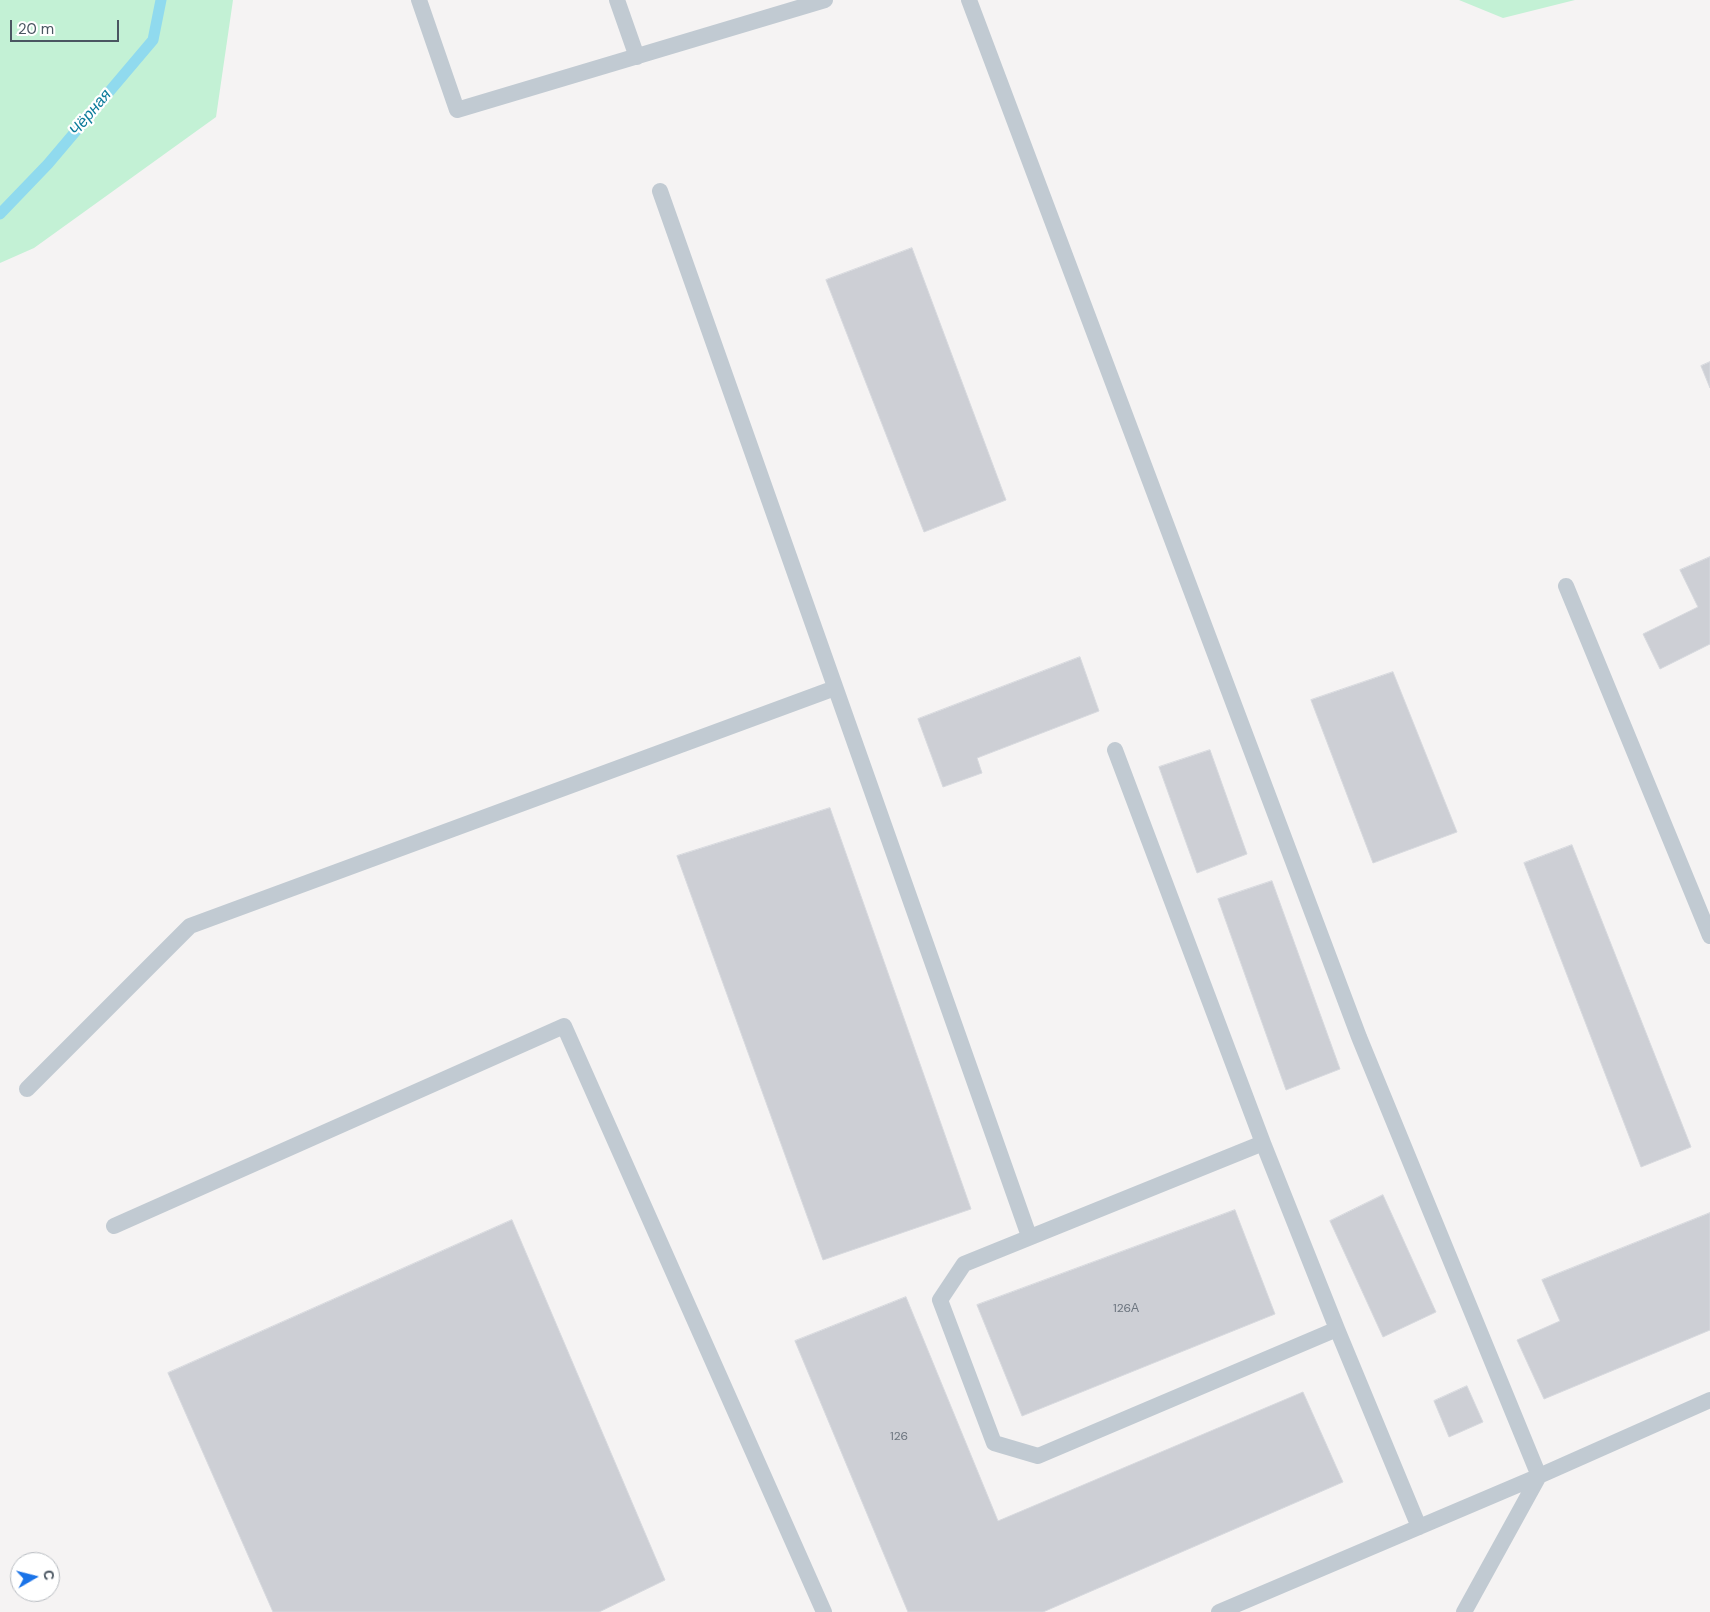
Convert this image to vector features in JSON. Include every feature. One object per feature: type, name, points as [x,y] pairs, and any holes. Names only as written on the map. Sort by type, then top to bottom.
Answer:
[{"type":"lane","points":[[419,0],[457,110],[825,0]]},
{"type":"lane","points":[[617,0],[637,57]]},
{"type":"lane","points":[[969,0],[1359,1037],[1539,1476]]},
{"type":"lane","points":[[660,191],[1029,1236]]},
{"type":"lane","points":[[1566,586],[1710,936]]},
{"type":"lane","points":[[27,1088],[190,926],[835,688]]},
{"type":"lane","points":[[1115,750],[1263,1143],[1419,1527]]},
{"type":"lane","points":[[114,1226],[564,1026],[824,1612]]},
{"type":"lane","points":[[1263,1143],[1029,1236],[964,1264],[940,1300],[994,1443],[1038,1456],[1338,1329]]},
{"type":"lane","points":[[1220,1612],[1539,1476],[1710,1400]]},
{"type":"lane","points":[[1464,1612],[1539,1476]]},
{"type":"green space","points":[[0,0],[233,0],[216,117],[34,248],[0,263]]},
{"type":"green space","points":[[1459,0],[1575,0],[1503,18]]},
{"type":"building","points":[[912,248],[1006,500],[924,532],[826,280]]},
{"type":"building","points":[[1710,362],[1710,388],[1701,366]]},
{"type":"building","points":[[1710,557],[1710,644],[1660,669],[1643,634],[1698,607],[1680,570]]},
{"type":"building","points":[[1080,657],[1099,711],[977,758],[982,773],[943,787],[918,719]]},
{"type":"building","points":[[1393,672],[1457,832],[1373,863],[1311,700]]},
{"type":"building","points":[[1210,750],[1247,854],[1197,873],[1159,767]]},
{"type":"building","points":[[830,808],[971,1209],[823,1260],[677,856]]},
{"type":"building","points":[[1572,845],[1691,1147],[1641,1167],[1524,863]]},
{"type":"building","points":[[1272,881],[1340,1069],[1286,1090],[1218,899]]},
{"type":"building","points":[[1383,1195],[1436,1312],[1383,1337],[1330,1221]]},
{"type":"building","points":[[1235,1210],[1275,1314],[1022,1416],[977,1305]]},
{"type":"building","points":[[1710,1213],[1710,1330],[1544,1399],[1517,1340],[1560,1321],[1542,1280]]},
{"type":"building","points":[[512,1220],[665,1580],[599,1612],[273,1612],[168,1373]]},
{"type":"building","points":[[906,1297],[998,1521],[1303,1392],[1343,1482],[1043,1612],[908,1612],[795,1341]]},
{"type":"building","points":[[1467,1386],[1483,1422],[1449,1437],[1434,1401]]},
{"type":"waterway","name":"Чёрная","points":[[0,214],[48,164],[153,40],[161,0]]}]
